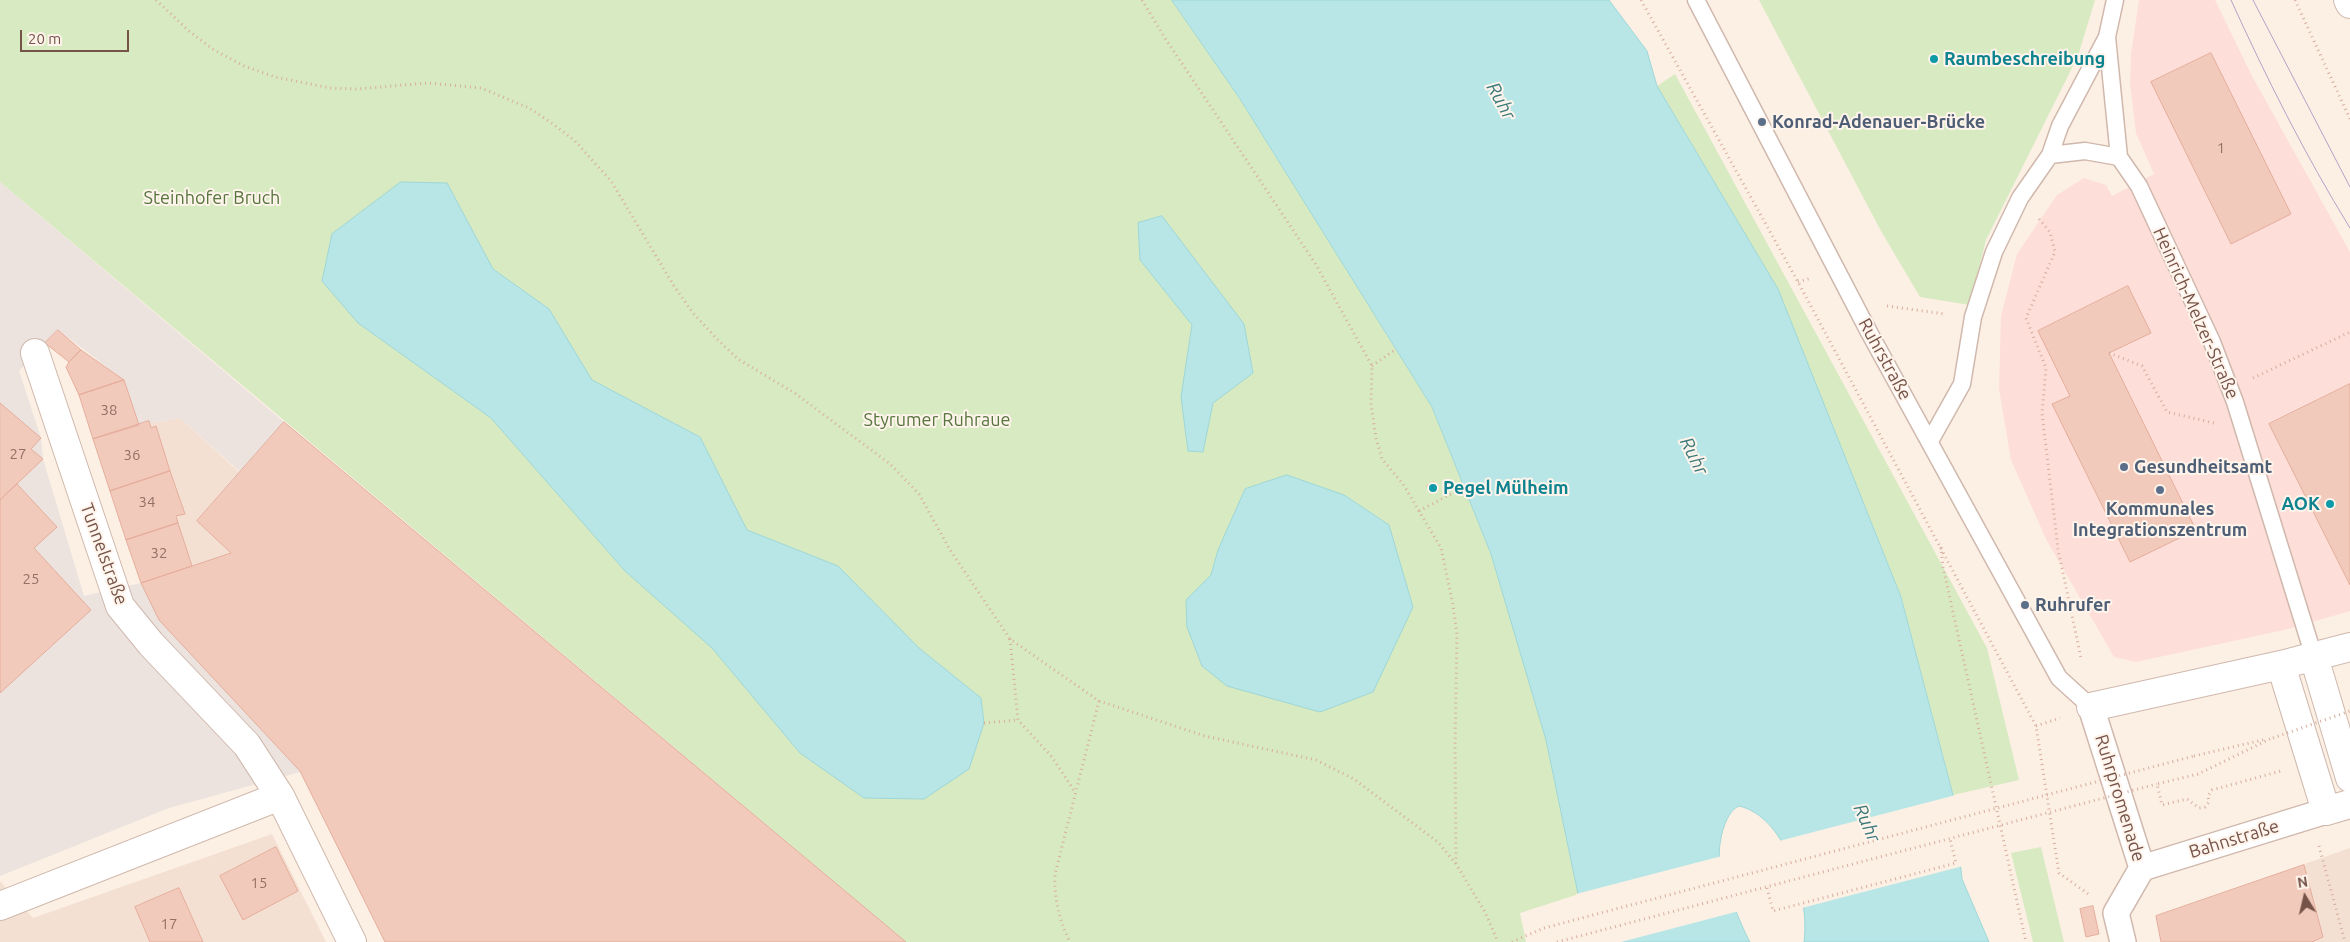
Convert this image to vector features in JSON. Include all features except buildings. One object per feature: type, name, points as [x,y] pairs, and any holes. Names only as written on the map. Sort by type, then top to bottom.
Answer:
[{"type":"street","points":[[2348,0],[2350,4]]},
{"type":"street","name":"Tunnelstraße","points":[[35,353],[120,606],[151,644],[247,745],[280,796],[352,942]]},
{"type":"street","points":[[2091,707],[2281,665],[2350,647]]},
{"type":"street","points":[[2314,657],[2350,778]]},
{"type":"street","points":[[2281,665],[2329,810]]},
{"type":"street","name":"Ruhrpromenade","points":[[2091,707],[2142,868],[2116,913]]},
{"type":"street","points":[[0,906],[280,796]]},
{"type":"street","name":"Bahnstraße","points":[[2142,868],[2329,810]]},
{"type":"street","points":[[2116,913],[2123,942]]},
{"type":"lane","name":"Ruhrstraße","points":[[1696,0],[1870,334],[2059,678],[2091,707]]},
{"type":"lane","points":[[1930,441],[1962,384],[1973,317],[1994,252],[2020,198],[2050,155],[2060,126],[2107,37],[2115,0]]},
{"type":"lane","points":[[2050,155],[2084,151],[2119,158],[2107,37]]},
{"type":"lane","name":"Heinrich-Melzer-Straße","points":[[2119,158],[2138,186],[2212,342],[2244,430],[2314,657]]},
{"type":"path","points":[[156,0],[189,31],[214,50],[244,66],[275,77],[330,88],[356,89],[428,84],[481,88],[521,104],[553,124],[575,141],[611,181],[674,286],[693,313],[717,339],[738,359],[796,394],[855,436],[890,464],[920,494],[950,550],[1010,639],[1099,701],[1204,736],[1316,760],[1354,779],[1414,822],[1438,842],[1456,864],[1485,912],[1498,942]]},
{"type":"path","points":[[1142,0],[1165,38],[1315,263],[1372,366],[1371,404],[1376,438],[1382,459],[1403,484],[1440,548],[1454,605],[1457,634],[1455,744],[1456,864]]},
{"type":"path","points":[[1641,0],[1770,230],[2036,726],[2059,872],[2116,913]]},
{"type":"path","points":[[2294,0],[2350,119]]},
{"type":"path","points":[[2020,198],[2050,232],[2054,252],[2026,318],[2046,368],[2042,413],[2058,549],[2091,707]]},
{"type":"path","points":[[2230,389],[2350,332]]},
{"type":"path","points":[[1372,366],[1396,349]]},
{"type":"path","points":[[2109,353],[2142,366],[2168,412],[2244,430]]},
{"type":"path","points":[[1419,512],[1464,487]]},
{"type":"path","points":[[1940,544],[1943,567],[2026,942]]},
{"type":"path","points":[[1010,639],[1018,720],[1052,757],[1075,793]]},
{"type":"path","points":[[1070,942],[1057,912],[1054,892],[1055,874],[1099,701]]},
{"type":"path","points":[[1557,942],[2198,774],[2273,738],[2350,711]]},
{"type":"path","points":[[984,723],[1018,720]]},
{"type":"path","points":[[1512,942],[1544,928],[2194,756],[2273,738]]},
{"type":"path","points":[[2157,784],[2162,805],[2186,799],[2199,808],[2205,807],[2209,802],[2208,796],[2212,790],[2250,779]]},
{"type":"path","points":[[2329,810],[2345,942]]},
{"type":"path","points":[[1767,888],[1774,911],[1956,863],[1950,839]]},
{"type":"shaded area","points":[[2139,0],[2215,0],[2252,76],[2350,252],[2350,611],[2284,630],[2136,662],[2114,657],[2046,539],[2011,460],[1999,389],[2001,316],[2017,254],[2057,195],[2084,178],[2106,185],[2112,196],[2154,174],[2136,133],[2130,83],[2131,54]]},
{"type":"shaded area","points":[[0,182],[906,942],[385,942],[300,772],[169,808],[0,876]],"holes":[[[58,330],[124,380],[139,425],[180,418],[239,471],[197,521],[231,553],[141,583],[84,596],[43,459],[41,438],[19,371]]]},
{"type":"shaded area","points":[[81,350],[124,380],[139,425],[180,418],[239,472],[197,521],[231,553],[141,583],[79,395],[66,367]]},
{"type":"shaded area","points":[[272,834],[326,942],[0,942],[0,881],[33,918]]},
{"type":"shaded area","points":[[2350,848],[2350,942],[2161,942],[2156,916]]},
{"type":"green space","name":"Styrumer Ruhraue","points":[[0,0],[1172,0],[1240,99],[1432,407],[1491,554],[1523,655],[1556,776],[1579,894],[1520,913],[1526,942],[906,942],[0,182]]},
{"type":"green space","points":[[1759,0],[2095,0],[2078,56],[1986,240],[1970,305],[1920,297],[1881,231]]},
{"type":"green space","points":[[1675,74],[1987,648],[2019,780],[1953,795],[1901,597],[1778,290],[1657,86]]},
{"type":"green space","points":[[2041,847],[2064,942],[2033,942],[2011,853]]},
{"type":"water","name":"Ruhr","points":[[1172,0],[1609,0],[1647,51],[1657,86],[1778,289],[1901,597],[1953,795],[1962,879],[1989,942],[1804,942],[1803,904],[1792,862],[1770,826],[1756,813],[1739,806],[1729,815],[1726,822],[1719,856],[1729,891],[1750,942],[1588,942],[1546,740],[1491,554],[1432,407],[1240,99]]},
{"type":"water","points":[[401,182],[447,183],[493,269],[549,309],[592,380],[700,437],[747,530],[838,566],[919,648],[981,698],[984,723],[969,769],[924,799],[864,798],[800,753],[712,648],[625,571],[491,418],[358,323],[322,281],[332,234]]},
{"type":"water","points":[[1162,216],[1244,324],[1253,373],[1213,403],[1203,452],[1188,451],[1181,397],[1192,325],[1140,260],[1138,223]]},
{"type":"water","points":[[1287,475],[1344,495],[1389,525],[1413,607],[1373,692],[1320,712],[1227,686],[1202,666],[1187,627],[1186,600],[1211,575],[1218,550],[1245,489]]},
{"type":"pier","points":[[1956,795],[1963,866],[1802,908],[1796,883],[1779,841]]},
{"type":"pier","points":[[1722,856],[1739,911],[1621,942],[1585,942],[1576,894]]},
{"type":"tram line","points":[[2231,0],[2287,115],[2317,172],[2350,228]]},
{"type":"tram line","points":[[2253,0],[2350,187]]},
{"type":"place","name":"Raumbeschreibung","points":[[1934,59]]},
{"type":"place","name":"Konrad-Adenauer-Brücke","points":[[1762,122]]},
{"type":"place","name":"Gesundheitsamt","points":[[2124,467]]},
{"type":"place","name":"Pegel Mülheim","points":[[1433,488]]},
{"type":"place","name":"Kommunales Integrationszentrum","points":[[2160,490]]},
{"type":"place","name":"AOK","points":[[2330,504]]},
{"type":"place","name":"Ruhrufer","points":[[2025,605]]},
{"type":"park label","name":"Steinhofer Bruch","points":[[212,198]]}]
